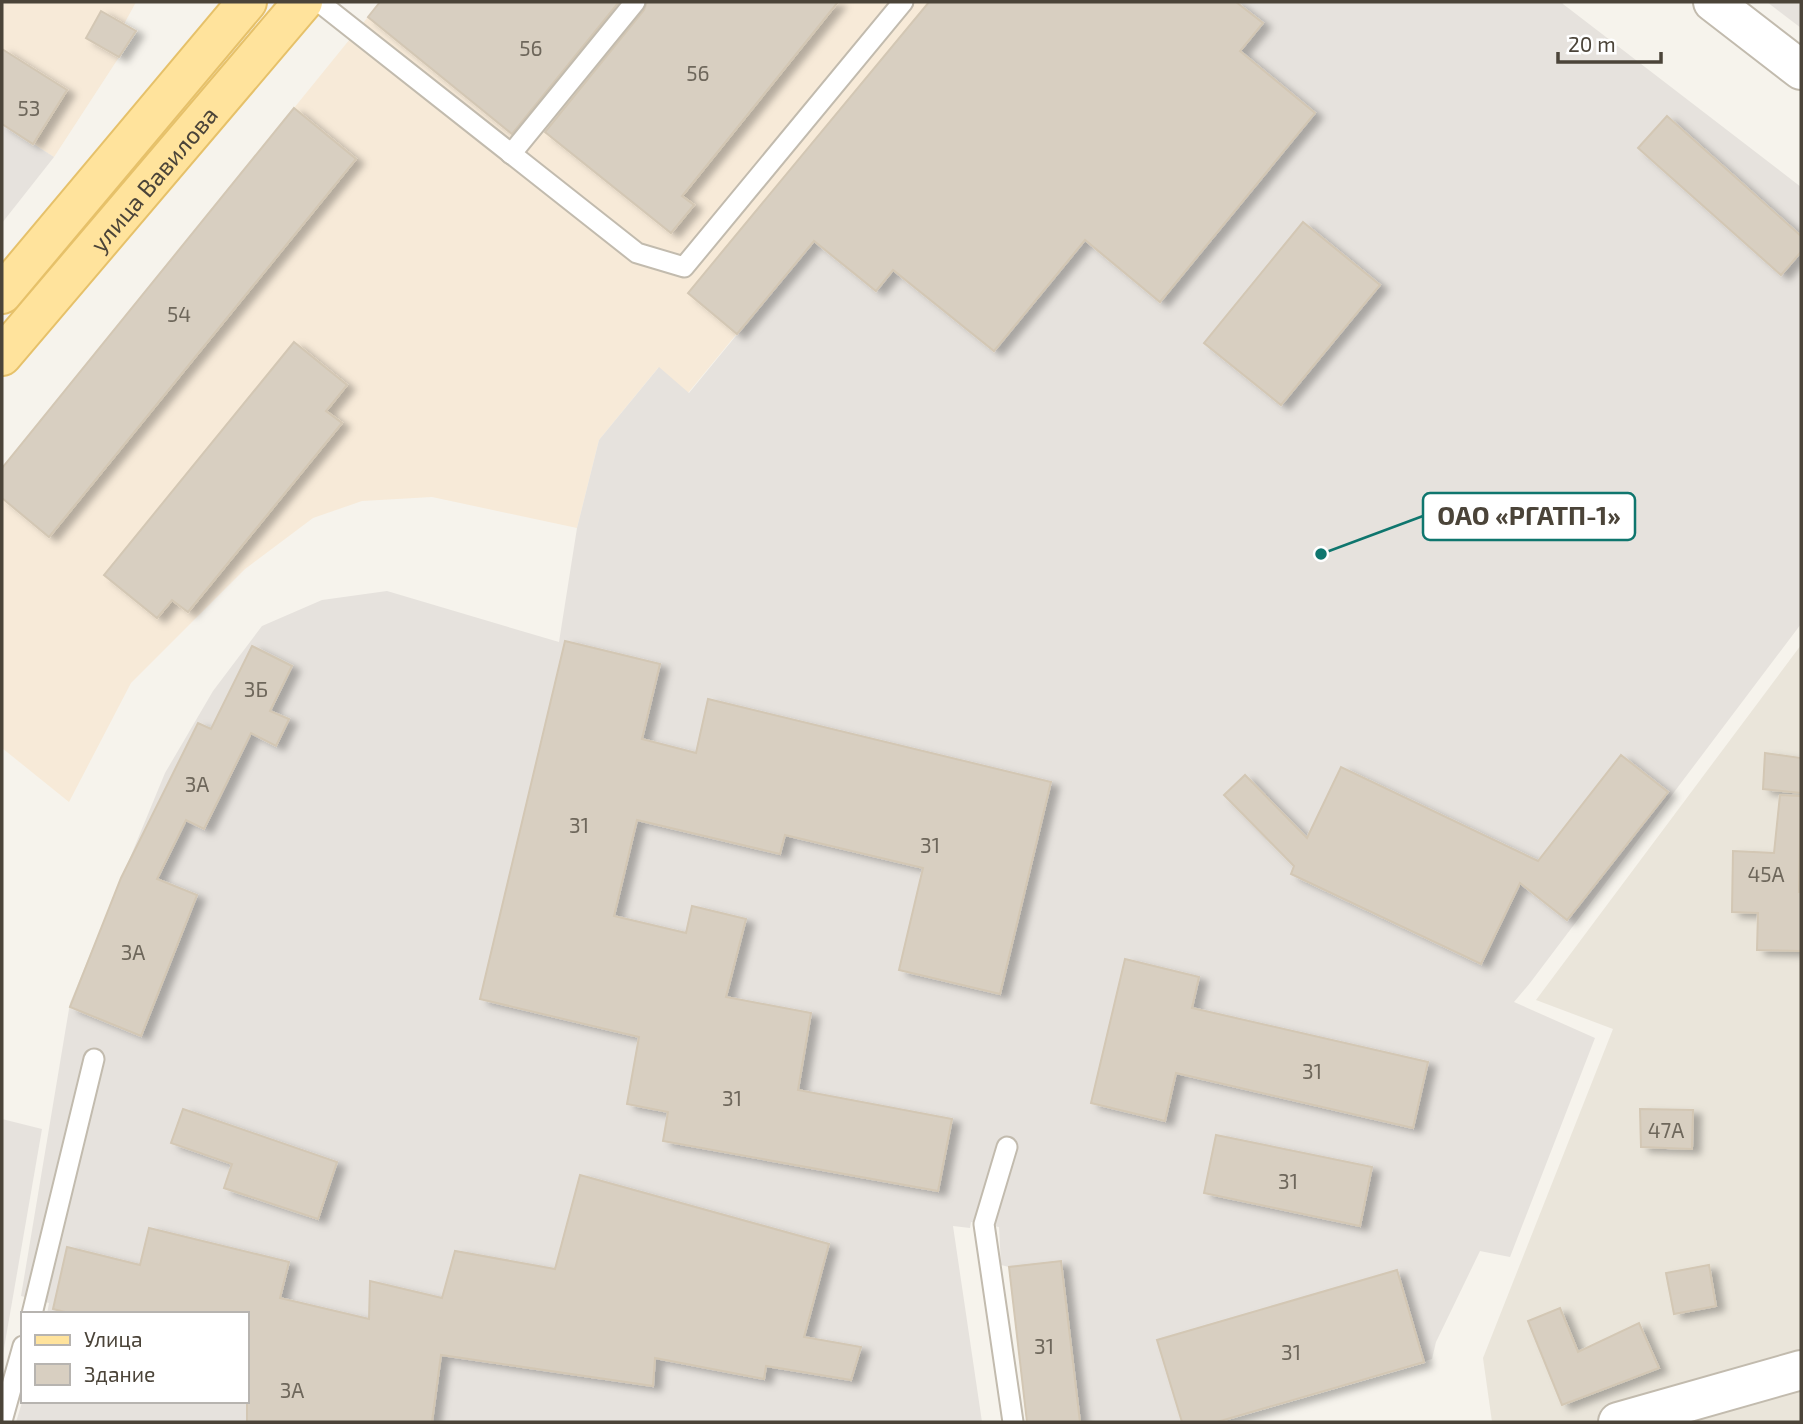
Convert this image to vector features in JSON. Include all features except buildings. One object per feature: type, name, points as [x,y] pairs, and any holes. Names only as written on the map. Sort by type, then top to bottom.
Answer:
[{"type":"main road","name":"улица Вавилова","points":[[2,294],[247,2]]},
{"type":"main road","name":"улица Вавилова","points":[[2,356],[303,2]]},
{"type":"street","points":[[1713,2],[1801,69]]},
{"type":"street","points":[[1618,1422],[1801,1370]]},
{"type":"lane","points":[[319,2],[637,253],[684,267],[903,2]]},
{"type":"lane","points":[[511,154],[635,2]]},
{"type":"lane","points":[[32,1312],[94,1059]]},
{"type":"lane","points":[[1007,1147],[984,1224],[1013,1422]]},
{"type":"lane","points":[[2,1421],[21,1353]]},
{"type":"shaded area","points":[[2,2],[136,2],[124,24],[136,31],[54,157],[2,124]]},
{"type":"shaded area","points":[[380,2],[1010,2],[688,393],[658,368],[599,440],[577,528],[432,497],[362,501],[313,518],[245,569],[131,683],[69,802],[2,748],[2,468]]},
{"type":"shaded area","points":[[1010,2],[1562,2],[1801,187],[1801,624],[1514,1002],[1595,1038],[1510,1257],[1480,1251],[1436,1342],[1432,1359],[1217,1422],[1027,1422],[1009,1267],[1001,1265],[999,1227],[971,1222],[970,1228],[953,1226],[982,1422],[16,1422],[22,1403],[248,1403],[248,1312],[47,1312],[49,1303],[21,1296],[70,1003],[165,773],[213,691],[262,626],[322,600],[387,591],[559,642],[577,528],[599,440],[659,367],[689,393]]},
{"type":"shaded area","points":[[1767,2],[1801,2],[1801,28]]},
{"type":"shaded area","points":[[2,124],[54,157],[2,223]]},
{"type":"shaded area","points":[[1801,645],[1801,1422],[1492,1422],[1483,1358],[1613,1029],[1536,1000]]},
{"type":"shaded area","points":[[2,1119],[42,1129],[2,1360]]},
{"type":"place","name":"ОАО «РГАТП-1»","points":[[1321,554]]}]
